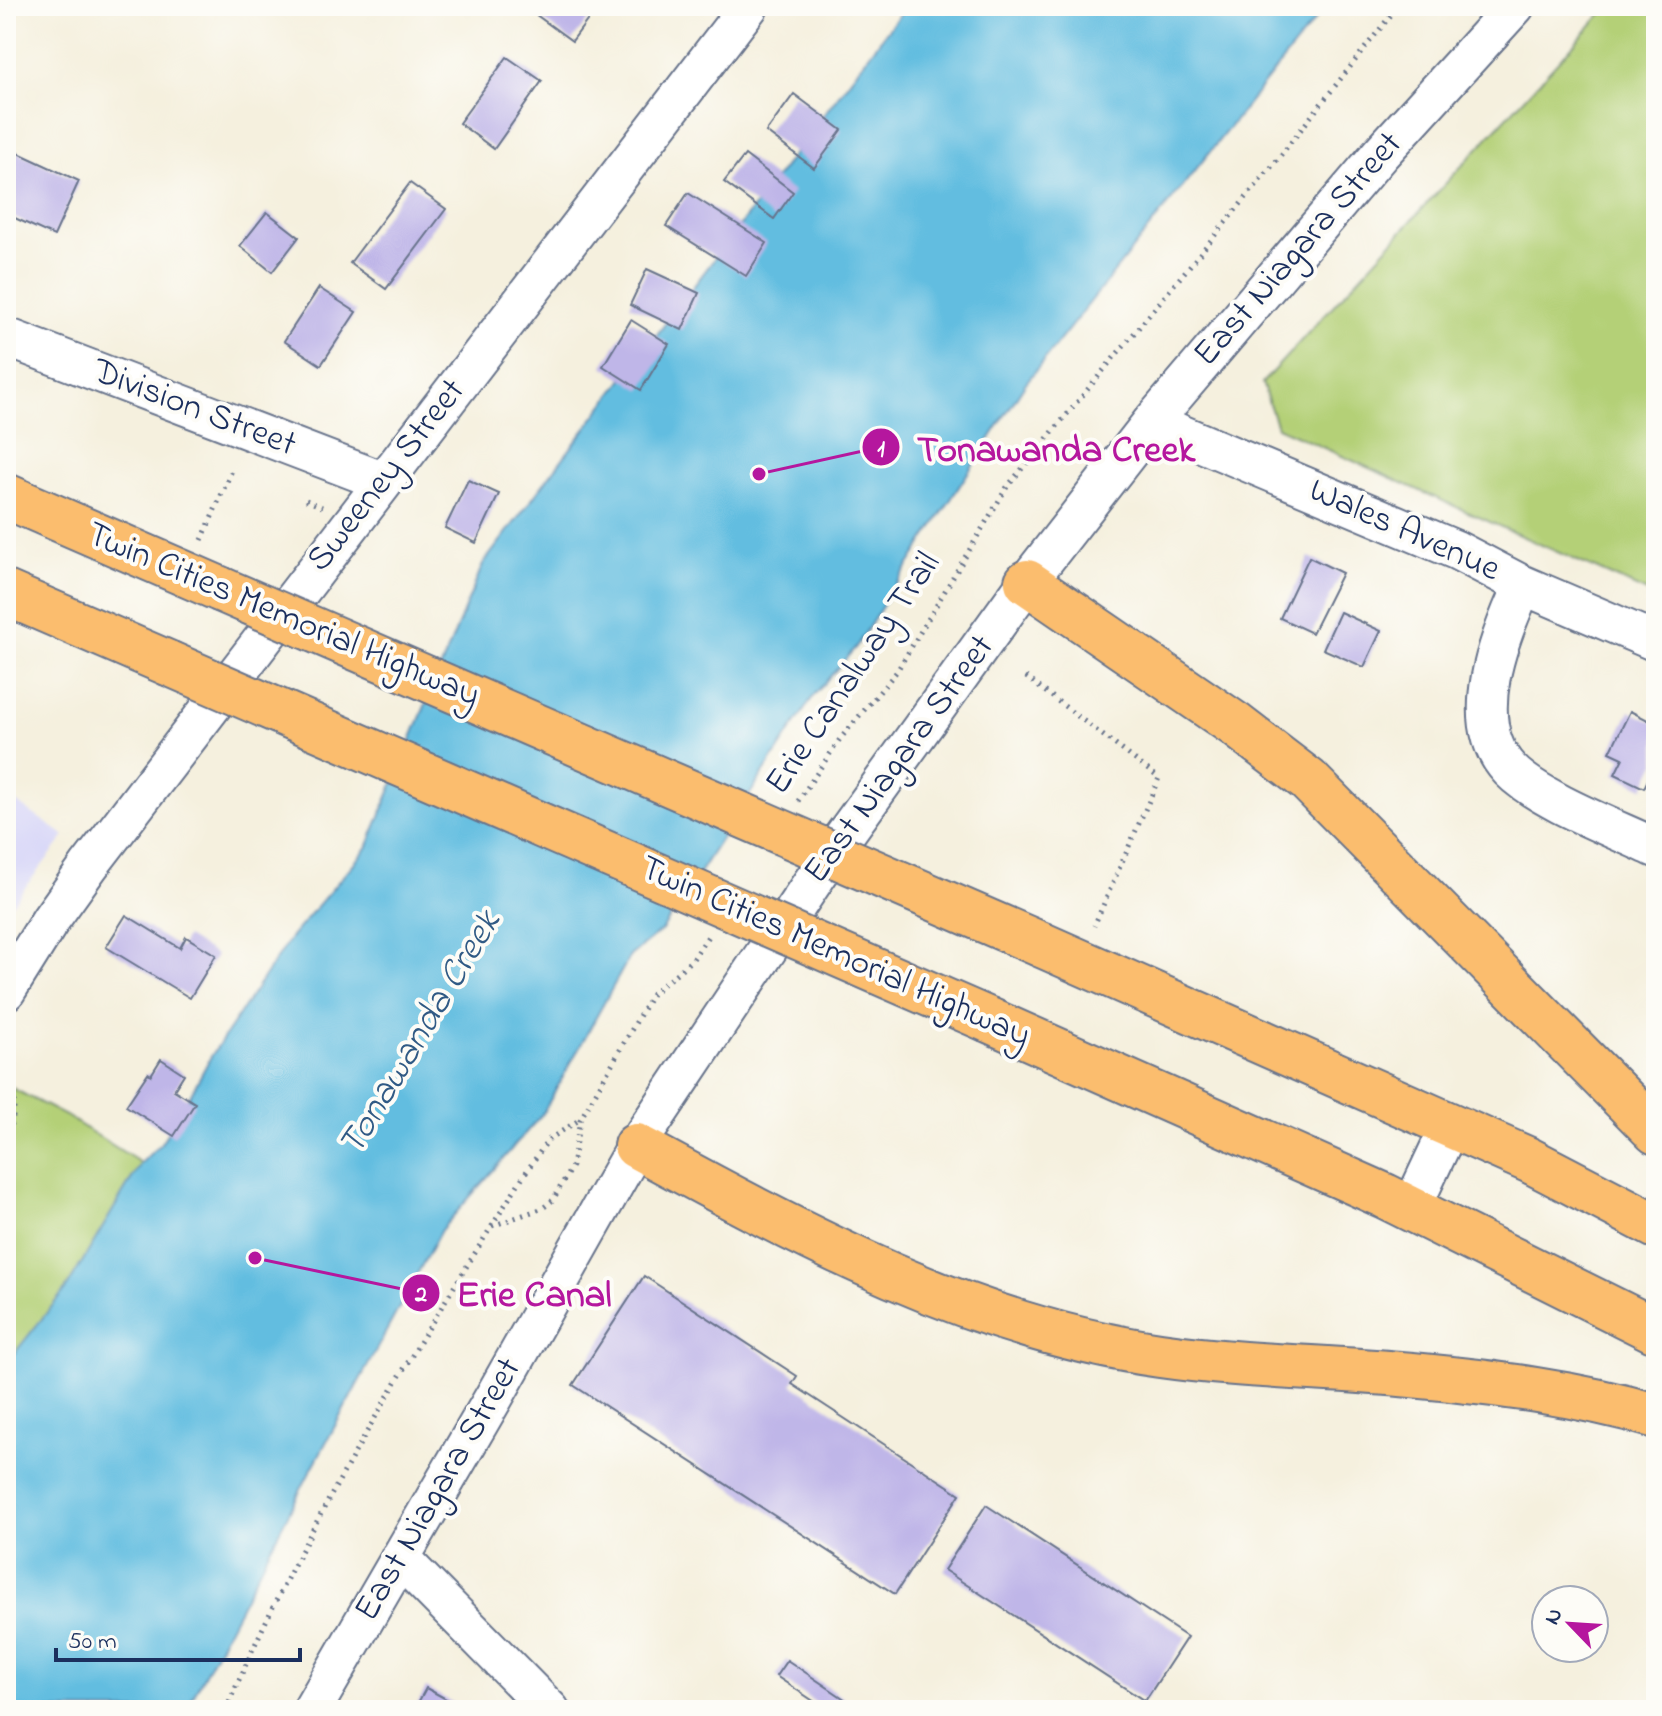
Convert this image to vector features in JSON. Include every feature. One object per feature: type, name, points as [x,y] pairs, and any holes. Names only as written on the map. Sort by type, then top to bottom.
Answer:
[{"type":"main road","name":"Twin Cities Memorial Highway","points":[[6,496],[1042,945],[1529,1160],[1656,1226]]},
{"type":"main road","points":[[1027,582],[1236,725],[1308,780],[1656,1132]]},
{"type":"main road","name":"Twin Cities Memorial Highway","points":[[6,593],[989,1020],[1411,1209],[1656,1331]]},
{"type":"main road","points":[[636,1146],[749,1207],[885,1274],[994,1317],[1076,1340],[1160,1355],[1530,1388],[1656,1416]]},
{"type":"street","name":"Sweeney Street","points":[[6,991],[89,866],[749,6]]},
{"type":"street","name":"East Niagara Street","points":[[312,1710],[636,1146],[838,844],[1027,582],[1152,422],[1381,153],[1515,6]]},
{"type":"street","name":"Division Street","points":[[6,337],[382,481]]},
{"type":"street","name":"Wales Avenue","points":[[1152,422],[1456,550],[1523,585],[1656,642]]},
{"type":"street","points":[[1523,585],[1506,622],[1491,673],[1488,715],[1492,743],[1509,769],[1537,791],[1656,848]]},
{"type":"street","points":[[1411,1209],[1450,1126]]},
{"type":"street","points":[[400,1558],[550,1710]]},
{"type":"path","name":"Erie Canalway Trail","points":[[797,804],[840,739],[897,671],[1007,487],[1273,165],[1398,6]]},
{"type":"path","points":[[202,540],[232,470]]},
{"type":"path","points":[[306,500],[322,507]]},
{"type":"path","points":[[1026,677],[1159,778],[1094,926]]},
{"type":"path","points":[[492,1226],[543,1208],[553,1200],[572,1166],[580,1120],[652,994],[693,959],[710,933]]},
{"type":"path","points":[[6,1062],[14,1076],[15,1093],[13,1123],[6,1151]]},
{"type":"path","points":[[226,1710],[248,1659],[340,1477],[492,1226],[548,1140],[580,1120]]},
{"type":"shaded area","points":[[6,795],[65,836],[6,912]]},
{"type":"green space","points":[[1609,6],[1656,6],[1656,596],[1277,427],[1262,383]]},
{"type":"green space","points":[[6,1085],[66,1116],[141,1163],[68,1286],[6,1364]]},
{"type":"water","points":[[906,6],[1326,6],[1025,384],[856,647],[814,695],[662,930],[630,956],[543,1113],[441,1230],[186,1710],[6,1710],[6,1364],[68,1286],[141,1163],[161,1143],[210,1058],[290,938],[367,848],[483,564]]},
{"type":"building","points":[[524,6],[598,6],[572,41]]},
{"type":"building","points":[[507,57],[542,81],[494,149],[459,123]]},
{"type":"building","points":[[794,94],[842,130],[814,168],[766,132]]},
{"type":"building","points":[[12,150],[79,181],[54,236],[6,214],[6,164]]},
{"type":"building","points":[[745,155],[793,192],[774,219],[724,182]]},
{"type":"building","points":[[410,183],[446,209],[386,289],[350,263]]},
{"type":"building","points":[[688,193],[767,243],[746,276],[666,226]]},
{"type":"building","points":[[267,212],[299,237],[272,272],[240,246]]},
{"type":"building","points":[[647,269],[699,293],[682,330],[630,305]]},
{"type":"building","points":[[319,288],[356,312],[321,365],[284,341]]},
{"type":"building","points":[[631,320],[669,344],[641,390],[603,366]]},
{"type":"building","points":[[468,480],[499,494],[476,543],[445,528]]},
{"type":"building","points":[[1309,557],[1342,573],[1312,633],[1280,618]]},
{"type":"building","points":[[1340,612],[1381,631],[1364,667],[1323,649]]},
{"type":"building","points":[[1630,711],[1656,724],[1656,763],[1644,788],[1615,774],[1623,758],[1610,752]]},
{"type":"building","points":[[126,915],[180,948],[186,937],[216,955],[190,998],[106,947]]},
{"type":"building","points":[[161,1059],[184,1074],[174,1090],[195,1103],[174,1136],[126,1106]]},
{"type":"building","points":[[644,1276],[797,1376],[792,1384],[960,1494],[895,1594],[573,1385]]},
{"type":"building","points":[[986,1505],[1187,1637],[1145,1701],[944,1570]]},
{"type":"building","points":[[787,1660],[846,1700],[839,1710],[827,1710],[776,1676]]},
{"type":"building","points":[[426,1688],[466,1710],[414,1710]]},
{"type":"place","name":"Tonawanda Creek","points":[[759,474]]},
{"type":"place","name":"Erie Canal","points":[[255,1258]]}]
